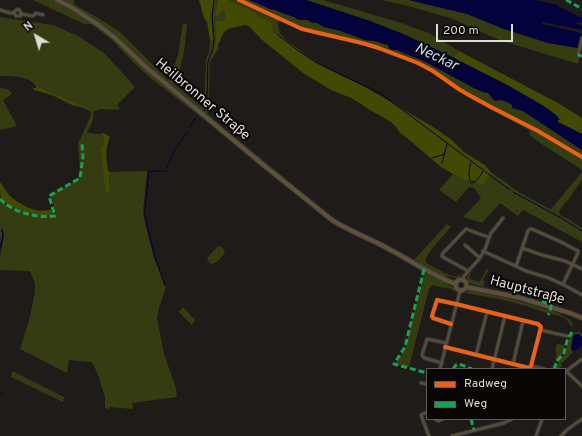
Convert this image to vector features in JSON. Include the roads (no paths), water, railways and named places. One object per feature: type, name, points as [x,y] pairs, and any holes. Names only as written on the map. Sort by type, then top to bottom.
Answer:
[{"type":"main road","name":"Heilbronner Straße","points":[[57,0],[71,7],[100,26],[232,140],[332,220],[386,247],[432,273],[456,284]]},
{"type":"main road","points":[[459,280],[463,280],[466,283],[466,287],[464,290],[460,291],[456,288],[456,284],[459,280]]},
{"type":"main road","name":"Hauptstraße","points":[[466,287],[517,297],[582,318]]},
{"type":"street","points":[[0,10],[14,13],[16,16],[20,16],[21,14],[33,16],[36,13],[43,15]]},
{"type":"street","points":[[14,13],[18,10],[21,14]]},
{"type":"street","points":[[579,54],[582,38]]},
{"type":"street","points":[[463,280],[464,276],[480,258],[490,233],[502,218]]},
{"type":"street","points":[[516,266],[528,231],[529,229],[532,229],[574,248],[578,252],[563,284]]},
{"type":"street","points":[[468,271],[443,257],[443,253],[466,230],[488,237]]},
{"type":"street","points":[[465,245],[480,258]]},
{"type":"street","points":[[522,248],[573,264],[582,269]]},
{"type":"street","points":[[483,251],[490,255],[497,256],[526,271],[563,284],[582,295]]},
{"type":"street","points":[[440,368],[460,291]]},
{"type":"street","points":[[451,324],[433,318],[432,316],[437,300],[538,324],[540,326],[540,330],[531,366],[540,368]]},
{"type":"street","points":[[476,355],[487,312]]},
{"type":"street","points":[[492,368],[505,316]]},
{"type":"street","points":[[512,364],[523,321]]},
{"type":"street","points":[[540,330],[567,336]]},
{"type":"street","points":[[442,363],[423,357],[422,355],[426,339],[446,343]]},
{"type":"street","points":[[446,347],[525,368]]},
{"type":"street","points":[[566,371],[582,359]]},
{"type":"street","points":[[566,373],[582,386]]},
{"type":"street","points":[[421,383],[426,384]]},
{"type":"street","points":[[426,412],[421,415],[428,436]]},
{"type":"street","points":[[561,436],[582,419]]},
{"type":"street","points":[[452,436],[501,424],[510,420]]},
{"type":"street","points":[[536,436],[542,420]]},
{"type":"water","name":"Neckar","points":[[249,0],[306,0],[370,21],[403,34],[509,86],[544,106],[556,115],[560,120],[558,120],[558,122],[582,134],[582,150],[523,111],[512,108],[512,105],[508,102],[502,100],[495,101],[488,93],[472,87],[422,60],[397,50],[390,49],[388,45],[365,40],[341,31],[324,27],[308,20],[299,20]]},
{"type":"water","points":[[409,0],[535,0],[558,5],[582,18],[582,22],[575,23],[582,26],[582,30],[542,22],[542,24],[582,34],[578,48],[548,43],[504,29],[467,14]]},
{"type":"water","points":[[575,334],[579,334],[582,337],[581,344],[580,348],[572,351],[571,348]]},
{"type":"waterway","points":[[207,98],[208,61],[213,48],[214,38],[212,17],[214,0]]},
{"type":"waterway","points":[[278,35],[317,63],[380,93],[510,190]]},
{"type":"waterway","points":[[204,112],[207,100]]},
{"type":"waterway","points":[[190,127],[196,117]]},
{"type":"waterway","points":[[167,167],[173,153],[188,131]]},
{"type":"waterway","points":[[442,163],[447,144]]},
{"type":"waterway","points":[[432,158],[445,154]]},
{"type":"waterway","points":[[471,163],[469,173],[471,183],[477,180],[483,171]]},
{"type":"waterway","points":[[165,286],[154,254],[145,216],[145,209],[149,171],[166,171]]},
{"type":"waterway","points":[[513,192],[582,231]]},
{"type":"waterway","points":[[0,248],[3,235],[1,230]]}]
